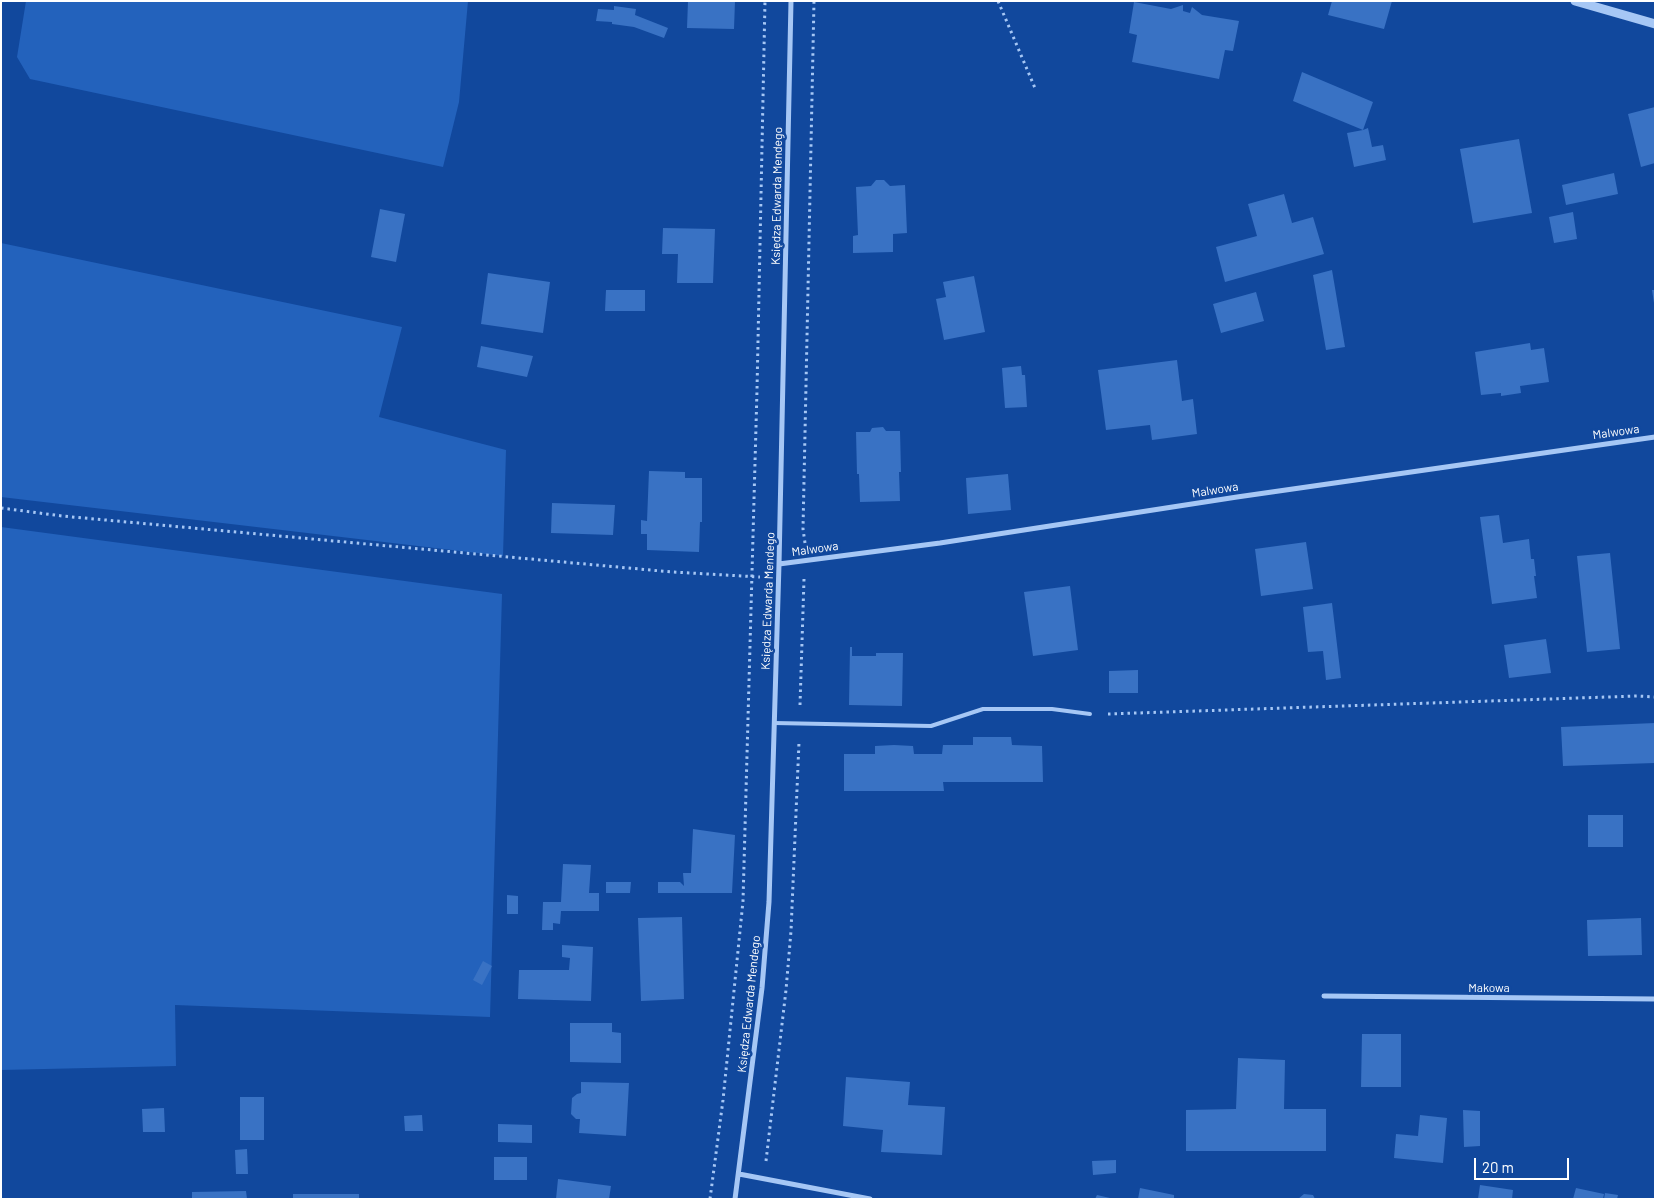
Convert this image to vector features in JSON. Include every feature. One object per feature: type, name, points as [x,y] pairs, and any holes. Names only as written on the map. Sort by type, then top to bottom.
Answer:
[{"type":"street","name":"Księdza Edwarda Mendego","points":[[735,1199],[762,988],[773,811],[791,1]]},
{"type":"street","points":[[1575,1],[1655,24]]},
{"type":"street","name":"Malwowa","points":[[779,564],[940,543],[1256,494],[1655,437]]},
{"type":"street","name":"Makowa","points":[[1324,996],[1655,999]]},
{"type":"street","points":[[739,1174],[870,1199]]},
{"type":"lane","points":[[774,723],[931,726],[983,709],[1052,709],[1090,714]]},
{"type":"path","points":[[710,1199],[724,1100],[743,901],[764,1]]},
{"type":"path","points":[[800,723],[805,543],[803,529],[814,1]]},
{"type":"path","points":[[998,1],[1035,88]]},
{"type":"path","points":[[1,508],[672,572],[778,578]]},
{"type":"path","points":[[1090,714],[1637,696],[1655,697]]},
{"type":"shaded area","points":[[26,1],[468,1],[459,102],[443,167],[30,79],[17,57]]},
{"type":"shaded area","points":[[1,243],[402,327],[379,417],[506,450],[503,556],[1,497]]},
{"type":"shaded area","points":[[1,527],[502,594],[490,1017],[175,1005],[176,1066],[1,1070]]},
{"type":"building","points":[[688,1],[735,1],[734,29],[687,28]]},
{"type":"building","points":[[1332,1],[1392,1],[1384,29],[1328,15]]},
{"type":"building","points":[[1134,2],[1171,9],[1183,5],[1183,11],[1190,13],[1192,7],[1202,15],[1239,21],[1233,51],[1225,50],[1219,79],[1132,62],[1137,35],[1129,33]]},
{"type":"building","points":[[614,6],[636,9],[635,15],[668,28],[664,38],[634,27],[612,24],[612,22],[596,21],[598,9],[614,10]]},
{"type":"building","points":[[1302,72],[1373,102],[1363,130],[1293,101]]},
{"type":"building","points":[[1655,107],[1655,163],[1641,167],[1628,114]]},
{"type":"building","points":[[1368,128],[1372,147],[1383,145],[1386,160],[1354,167],[1347,133]]},
{"type":"building","points":[[1519,139],[1532,213],[1473,223],[1460,149]]},
{"type":"building","points":[[1614,173],[1618,194],[1566,205],[1562,185]]},
{"type":"building","points":[[876,180],[884,180],[890,186],[905,185],[907,233],[893,234],[893,252],[853,253],[853,236],[858,235],[856,187],[871,186]]},
{"type":"building","points":[[1284,194],[1292,223],[1313,217],[1324,254],[1225,282],[1216,247],[1257,236],[1248,204]]},
{"type":"building","points":[[380,209],[405,214],[396,262],[371,257]]},
{"type":"building","points":[[1573,212],[1577,239],[1554,243],[1549,217]]},
{"type":"building","points":[[663,228],[715,229],[713,283],[677,283],[678,254],[662,254]]},
{"type":"building","points":[[1332,270],[1345,347],[1326,350],[1313,275]]},
{"type":"building","points":[[488,273],[550,282],[543,333],[481,324]]},
{"type":"building","points":[[974,276],[985,332],[944,340],[936,299],[946,297],[943,282]]},
{"type":"building","points":[[606,290],[645,290],[645,311],[605,311]]},
{"type":"building","points":[[1652,290],[1655,290],[1655,303],[1654,303]]},
{"type":"building","points":[[1256,292],[1264,321],[1221,333],[1213,304]]},
{"type":"building","points":[[1530,343],[1531,350],[1544,348],[1549,382],[1520,386],[1521,393],[1501,396],[1501,393],[1481,395],[1475,352]]},
{"type":"building","points":[[481,346],[533,356],[527,377],[477,367]]},
{"type":"building","points":[[1177,360],[1182,401],[1193,399],[1197,434],[1152,440],[1150,425],[1106,430],[1098,370]]},
{"type":"building","points":[[1021,366],[1022,375],[1025,375],[1027,407],[1005,408],[1002,368]]},
{"type":"building","points":[[883,427],[886,431],[900,431],[900,501],[860,502],[856,432],[870,432],[872,428]]},
{"type":"building","points":[[649,471],[685,472],[685,478],[702,478],[702,522],[700,522],[699,552],[647,550],[647,534],[641,534],[641,520],[647,521]]},
{"type":"building","points":[[1008,474],[1011,510],[968,514],[966,478]]},
{"type":"building","points":[[552,503],[615,505],[613,535],[551,533]]},
{"type":"building","points":[[1499,515],[1503,543],[1529,539],[1531,559],[1534,559],[1537,598],[1492,604],[1480,517]]},
{"type":"building","points":[[1306,542],[1313,589],[1261,596],[1255,549]]},
{"type":"building","points":[[1610,553],[1620,649],[1587,652],[1577,556]]},
{"type":"building","points":[[1070,586],[1078,650],[1033,656],[1024,592]]},
{"type":"building","points":[[1332,603],[1341,678],[1326,680],[1323,651],[1308,652],[1303,607]]},
{"type":"building","points":[[1546,639],[1551,673],[1509,678],[1504,645]]},
{"type":"building","points":[[850,647],[852,647],[852,656],[876,656],[876,653],[903,653],[902,706],[849,705]]},
{"type":"building","points":[[1138,670],[1138,693],[1109,693],[1109,671]]},
{"type":"building","points":[[1655,723],[1655,763],[1563,766],[1561,727]]},
{"type":"building","points":[[973,737],[1011,737],[1012,745],[1042,746],[1043,782],[943,782],[944,791],[844,791],[844,754],[875,754],[875,746],[894,745],[913,746],[914,754],[942,754],[943,745],[973,745]]},
{"type":"building","points":[[1588,815],[1623,815],[1623,847],[1588,847]]},
{"type":"building","points":[[693,829],[735,835],[732,893],[658,893],[658,882],[680,882],[684,886],[683,873],[691,873]]},
{"type":"building","points":[[563,864],[591,865],[589,893],[599,893],[599,911],[561,911],[560,924],[553,923],[553,930],[542,930],[543,902],[561,902]]},
{"type":"building","points":[[606,882],[631,882],[630,893],[606,893]]},
{"type":"building","points":[[507,895],[518,896],[518,914],[507,914]]},
{"type":"building","points":[[682,917],[684,999],[641,1001],[638,918]]},
{"type":"building","points":[[1641,918],[1642,955],[1588,956],[1587,920]]},
{"type":"building","points":[[562,945],[593,947],[591,1001],[518,999],[519,970],[569,970],[570,958],[562,957]]},
{"type":"building","points":[[483,961],[492,966],[482,985],[473,980]]},
{"type":"building","points":[[570,1023],[612,1023],[612,1032],[621,1033],[621,1063],[570,1062]]},
{"type":"building","points":[[1362,1034],[1401,1034],[1401,1087],[1361,1087]]},
{"type":"building","points":[[1238,1058],[1285,1060],[1284,1109],[1326,1109],[1326,1151],[1186,1151],[1186,1110],[1236,1109]]},
{"type":"building","points":[[846,1077],[910,1082],[908,1105],[945,1107],[942,1155],[881,1152],[883,1130],[843,1126]]},
{"type":"building","points":[[581,1082],[629,1083],[626,1136],[579,1133],[580,1119],[576,1119],[571,1114],[572,1098],[581,1093]]},
{"type":"building","points":[[240,1097],[264,1097],[264,1140],[240,1140]]},
{"type":"building","points":[[164,1108],[165,1132],[143,1132],[142,1109]]},
{"type":"building","points":[[1463,1110],[1480,1111],[1480,1146],[1464,1147]]},
{"type":"building","points":[[422,1115],[423,1131],[405,1131],[404,1116]]},
{"type":"building","points":[[1420,1115],[1447,1118],[1443,1163],[1394,1158],[1396,1134],[1418,1136]]},
{"type":"building","points":[[498,1124],[532,1125],[532,1143],[498,1142]]},
{"type":"building","points":[[247,1149],[248,1174],[236,1174],[235,1150]]},
{"type":"building","points":[[494,1157],[527,1157],[527,1180],[494,1180]]},
{"type":"building","points":[[1116,1160],[1116,1173],[1093,1175],[1092,1161]]},
{"type":"building","points":[[558,1179],[611,1186],[609,1199],[556,1199]]},
{"type":"building","points":[[1480,1185],[1513,1190],[1512,1199],[1478,1199]]},
{"type":"building","points":[[1140,1188],[1174,1195],[1174,1199],[1138,1199]]},
{"type":"building","points":[[1576,1188],[1604,1194],[1603,1199],[1573,1199]]},
{"type":"building","points":[[246,1191],[247,1199],[192,1199],[192,1192]]},
{"type":"building","points":[[1605,1193],[1618,1195],[1617,1199],[1604,1199]]},
{"type":"building","points":[[293,1194],[359,1194],[359,1199],[293,1199]]},
{"type":"building","points":[[1304,1194],[1313,1195],[1315,1199],[1298,1199]]},
{"type":"building","points":[[1097,1195],[1110,1198],[1110,1199],[1095,1199]]}]
